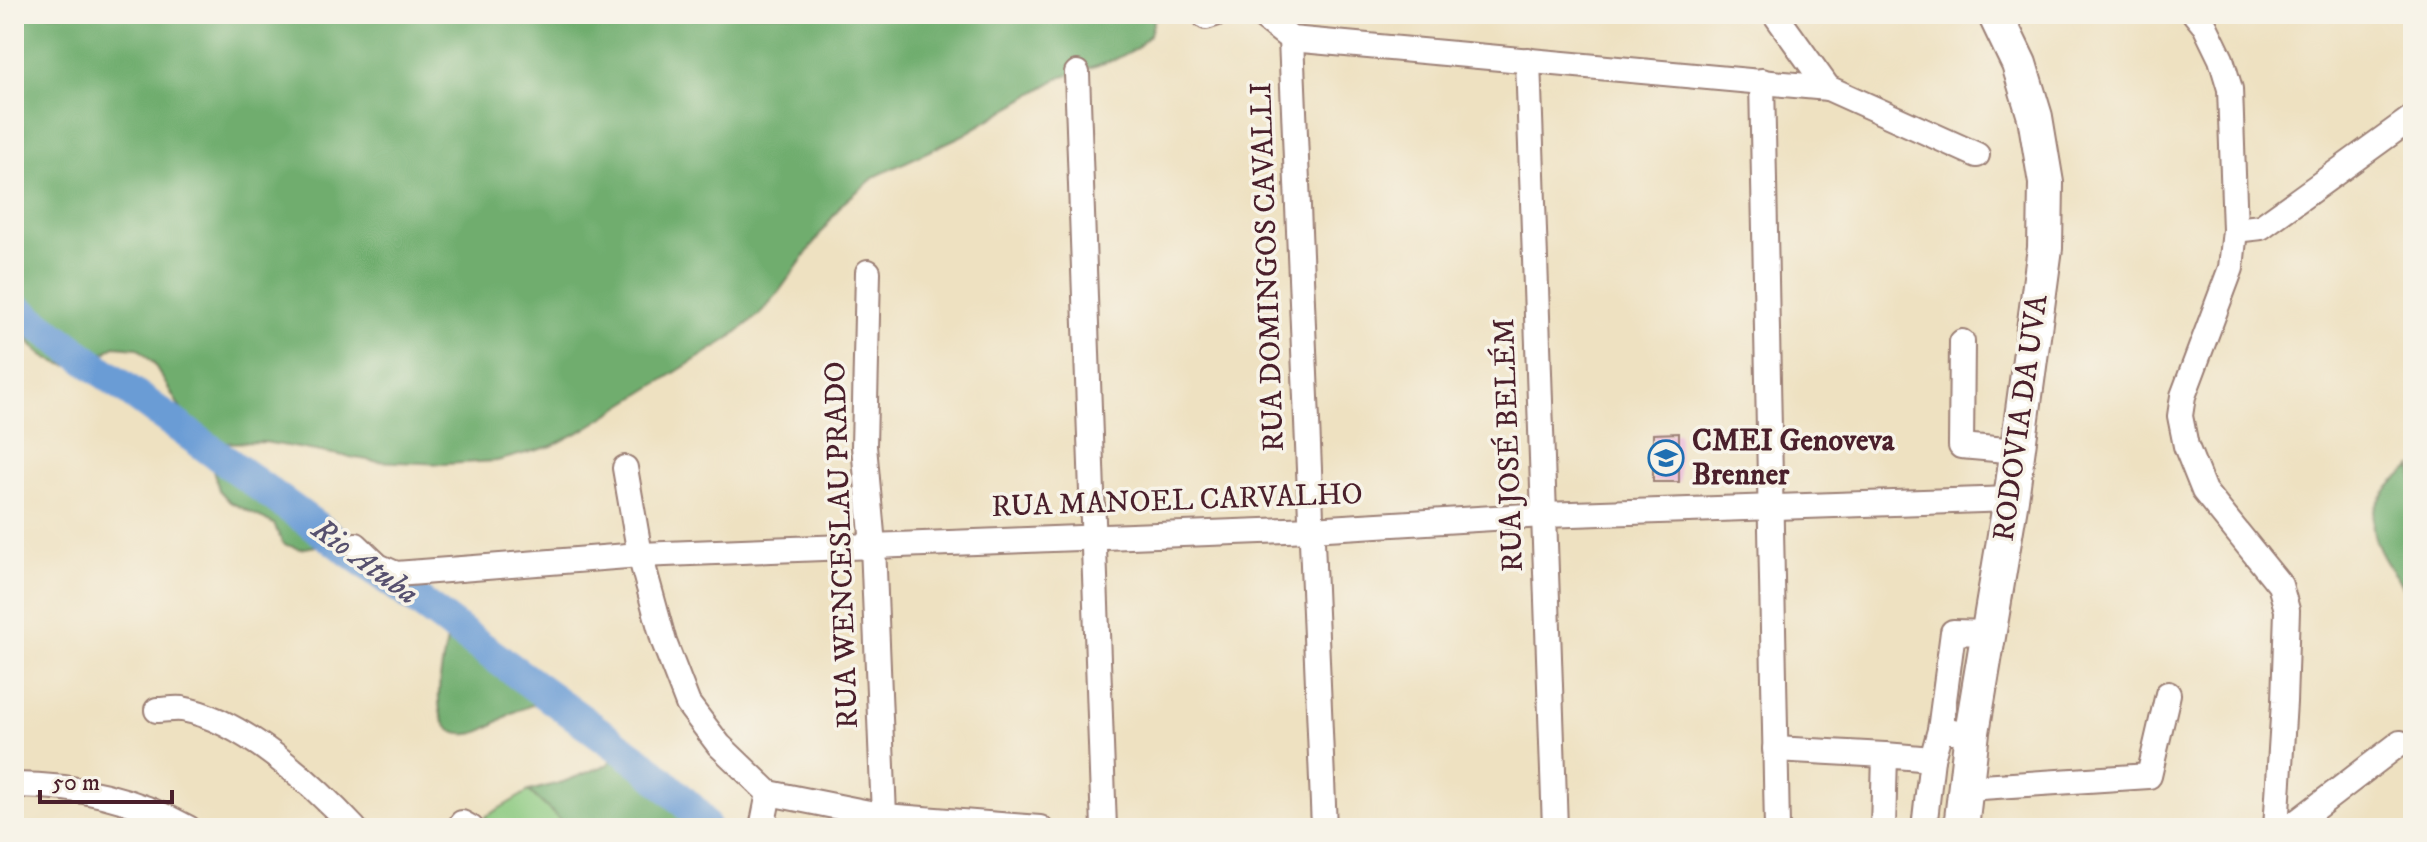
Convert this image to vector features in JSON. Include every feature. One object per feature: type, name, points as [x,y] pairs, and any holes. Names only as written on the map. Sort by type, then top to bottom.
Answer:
[{"type":"highway","name":"RODOVIA DA UVA","points":[[1961,828],[1966,788],[1956,731],[1989,633],[2018,451],[2045,248],[2046,183],[2035,117],[2019,64],[1995,14]]},
{"type":"street","points":[[1259,14],[1291,39],[1828,88],[1977,155]]},
{"type":"street","points":[[1775,14],[1828,88]]},
{"type":"street","points":[[2195,14],[2205,26],[2221,59],[2230,89],[2235,230],[2231,268],[2183,396],[2180,416],[2186,446],[2204,491],[2280,585],[2287,610],[2276,828]]},
{"type":"street","name":"RUA DOMINGOS CAVALLI","points":[[1291,39],[1324,828]]},
{"type":"street","name":"RUA JOSÉ BELÉM","points":[[1528,60],[1555,828]]},
{"type":"street","points":[[1077,73],[1104,828]]},
{"type":"street","points":[[1762,81],[1777,828]]},
{"type":"street","points":[[2235,230],[2261,227],[2413,117]]},
{"type":"street","name":"RUA WENCESLAU PRADO","points":[[868,272],[864,446],[873,545],[884,816]]},
{"type":"street","points":[[1962,342],[1961,446],[2018,451]]},
{"type":"street","points":[[625,468],[640,555],[664,642],[688,704],[719,745],[769,793],[884,816],[1040,828]]},
{"type":"street","name":"RUA MANOEL CARVALHO","points":[[356,545],[378,566],[396,574],[640,555],[1311,529],[1544,515],[2011,499]]},
{"type":"street","points":[[1966,788],[2149,776],[2168,694]]},
{"type":"street","points":[[157,710],[180,709],[203,715],[238,733],[301,776],[354,828]]},
{"type":"street","points":[[1924,828],[1932,759],[1956,731]]},
{"type":"street","points":[[2289,828],[2400,743]]},
{"type":"street","points":[[1775,749],[1932,759]]},
{"type":"street","points":[[1883,828],[1885,755]]},
{"type":"street","points":[[14,785],[61,787],[104,794],[159,813],[188,828]]},
{"type":"street","points":[[762,828],[769,793]]},
{"type":"green space","points":[[14,14],[1156,14],[1150,34],[1137,48],[1116,59],[1059,78],[963,135],[876,176],[842,204],[760,314],[727,340],[585,429],[552,446],[497,461],[445,464],[373,461],[264,442],[213,443],[206,454],[215,465],[333,543],[300,549],[283,544],[274,524],[230,502],[219,490],[195,433],[154,364],[138,348],[114,346],[86,365],[72,366],[53,361],[37,350],[26,336],[18,304],[14,229]]},
{"type":"green space","points":[[2413,466],[2413,601],[2378,547],[2373,531],[2373,515],[2392,484]]},
{"type":"green space","points":[[451,622],[555,696],[514,712],[481,731],[469,734],[453,732],[444,723],[439,690]]},
{"type":"green space","points":[[616,740],[669,782],[704,828],[569,828],[529,791],[609,764]]},
{"type":"green space","points":[[529,791],[569,828],[483,828],[485,817]]},
{"type":"building","points":[[1679,433],[1679,482],[1653,482],[1653,434]]},
{"type":"waterway","name":"Rio Atuba","points":[[14,307],[645,766],[695,812],[706,828]]},
{"type":"place","name":"CMEI Genoveva Brenner","points":[[1666,458]]}]
